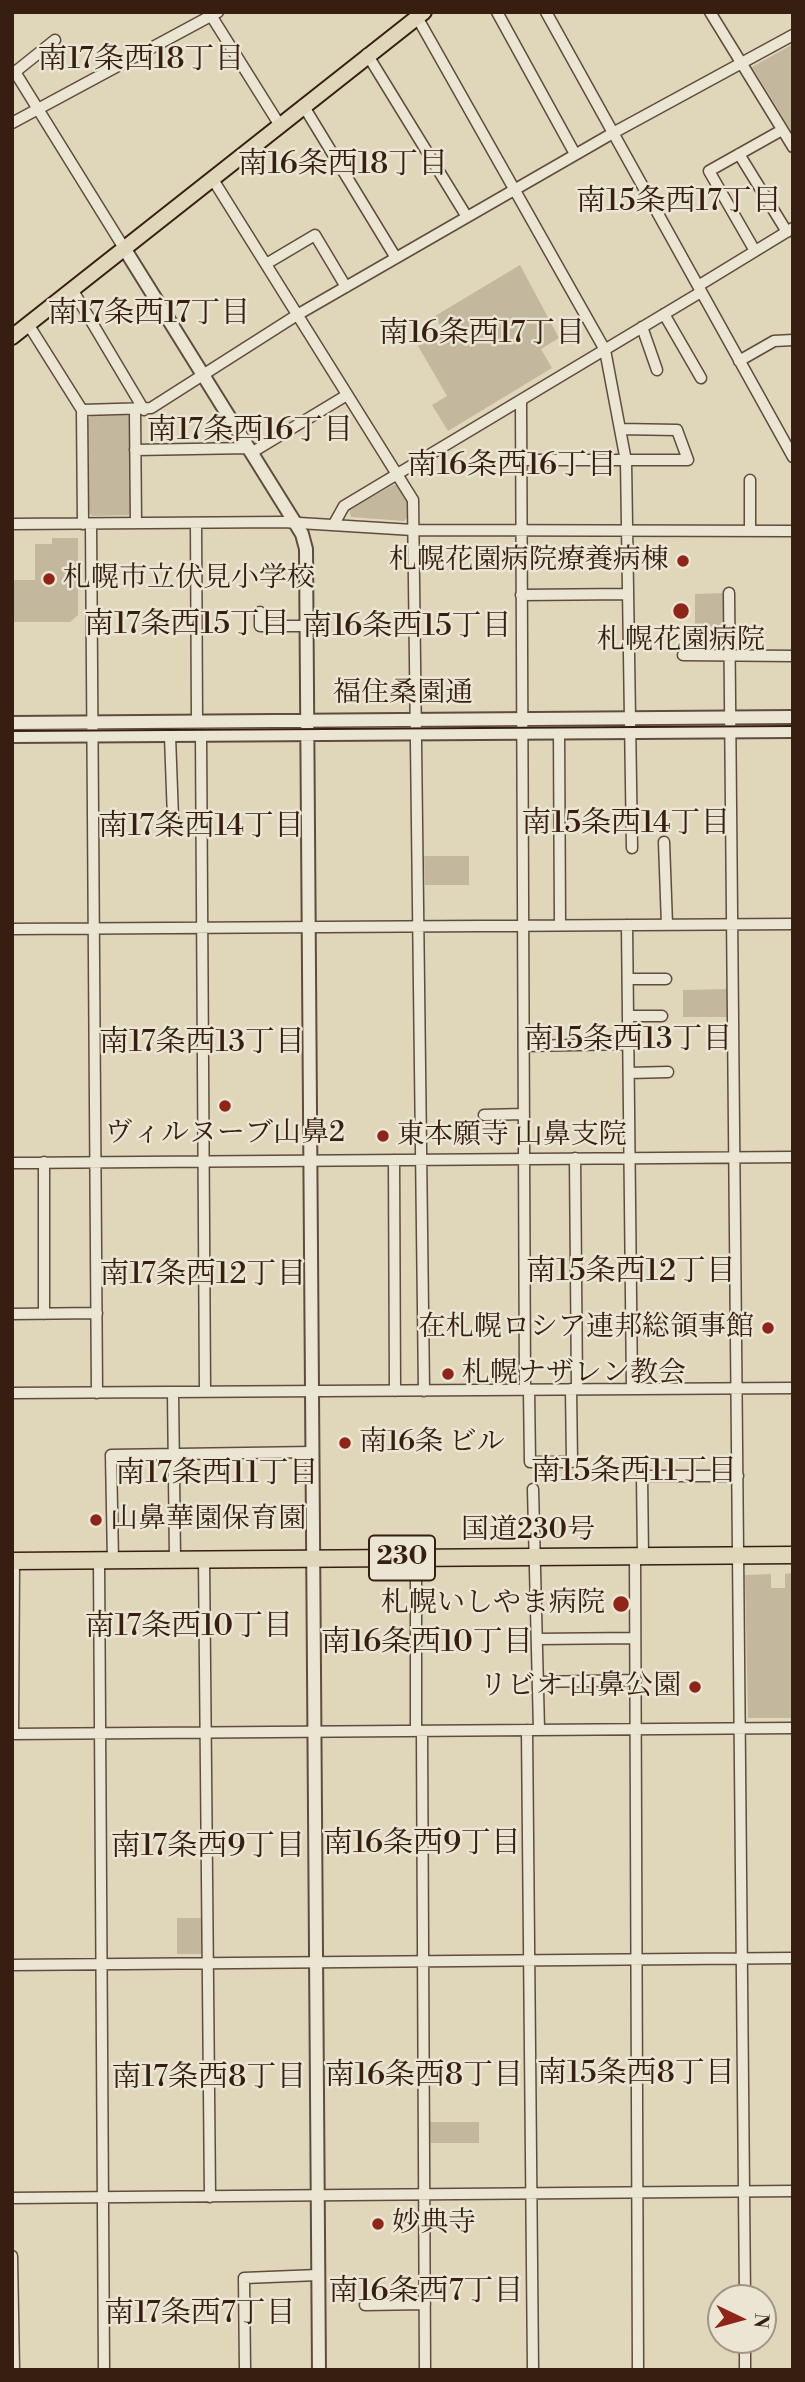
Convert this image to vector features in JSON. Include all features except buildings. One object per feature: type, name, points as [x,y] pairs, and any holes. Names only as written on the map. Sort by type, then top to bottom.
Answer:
[{"type":"highway","name":"国道230号","points":[[13,1561],[793,1556]]},
{"type":"main road","points":[[12,337],[420,14]]},
{"type":"street","points":[[496,12],[575,154]]},
{"type":"street","points":[[546,12],[793,457]]},
{"type":"street","points":[[710,12],[793,147]]},
{"type":"street","points":[[420,14],[514,190],[605,350],[626,461],[632,848]]},
{"type":"street","points":[[12,123],[37,107],[215,15],[279,124]]},
{"type":"street","points":[[82,410],[140,410],[203,376],[297,315],[575,154],[793,35]]},
{"type":"street","points":[[55,40],[15,72],[250,451],[293,522],[306,549],[318,2370]]},
{"type":"street","points":[[367,54],[467,217]]},
{"type":"street","points":[[303,106],[397,258]]},
{"type":"street","points":[[755,251],[709,171],[782,130]]},
{"type":"street","points":[[334,524],[344,506],[664,314],[790,230],[739,155]]},
{"type":"street","points":[[212,178],[413,500],[419,1160],[423,1170],[424,1391]]},
{"type":"street","points":[[266,264],[315,235],[346,287]]},
{"type":"street","points":[[72,289],[140,410],[135,450],[136,523]]},
{"type":"street","points":[[664,314],[701,378]]},
{"type":"street","points":[[28,324],[82,410],[93,722],[97,1392]]},
{"type":"street","points":[[642,327],[657,370]]},
{"type":"street","points":[[739,360],[774,341],[793,340]]},
{"type":"street","points":[[135,450],[250,451],[347,395]]},
{"type":"street","points":[[521,400],[522,926],[530,1462],[572,1462],[575,1158]]},
{"type":"street","points":[[521,460],[688,460],[677,430],[620,429]]},
{"type":"street","points":[[750,480],[750,531]]},
{"type":"street","points":[[12,524],[293,522],[413,530],[793,531]]},
{"type":"street","points":[[196,523],[197,721]]},
{"type":"street","points":[[729,593],[745,2284]]},
{"type":"street","points":[[521,595],[628,594]]},
{"type":"street","points":[[260,612],[260,626],[307,626]]},
{"type":"street","points":[[683,655],[793,656]]},
{"type":"street","name":"福住桑園通","points":[[12,723],[414,719],[522,726],[559,732],[629,732],[793,717]]},
{"type":"street","name":"福住桑園通","points":[[12,736],[414,733],[629,718],[793,731]]},
{"type":"street","points":[[559,732],[560,925]]},
{"type":"street","points":[[201,735],[205,1392]]},
{"type":"street","points":[[170,736],[173,818]]},
{"type":"street","points":[[664,842],[667,925]]},
{"type":"street","points":[[12,929],[793,924]]},
{"type":"street","points":[[627,925],[632,1389]]},
{"type":"street","points":[[628,979],[666,979]]},
{"type":"street","points":[[628,1016],[662,1016]]},
{"type":"street","points":[[524,1046],[628,1044]]},
{"type":"street","points":[[629,1073],[668,1072]]},
{"type":"street","points":[[484,1115],[524,1114]]},
{"type":"street","points":[[12,1163],[793,1157]]},
{"type":"street","points":[[394,1160],[395,1391]]},
{"type":"street","points":[[44,1162],[44,1314]]},
{"type":"street","points":[[12,1314],[97,1314]]},
{"type":"street","points":[[12,1393],[793,1388]]},
{"type":"street","points":[[173,1392],[175,1559]]},
{"type":"street","points":[[104,2370],[100,1734],[111,1455],[313,1452]]},
{"type":"street","points":[[638,2370],[635,1638],[642,1476],[738,1476]]},
{"type":"street","points":[[533,1489],[539,1730]]},
{"type":"street","points":[[416,1558],[424,1962],[425,2370]]},
{"type":"street","points":[[204,1559],[210,2197]]},
{"type":"street","points":[[13,1561],[13,1734],[793,1728]]},
{"type":"street","points":[[537,1639],[635,1638]]},
{"type":"street","points":[[538,1682],[636,1680]]},
{"type":"street","points":[[527,1730],[533,2370]]},
{"type":"street","points":[[12,1965],[793,1958]]},
{"type":"street","points":[[12,2199],[793,2192]]},
{"type":"street","points":[[12,2256],[14,2370]]},
{"type":"street","points":[[246,2370],[244,2278],[318,2275]]},
{"type":"street","points":[[365,2305],[425,2304]]},
{"type":"shaded area","points":[[793,44],[793,134],[752,67]]},
{"type":"shaded area","points":[[520,265],[559,338],[541,349],[552,368],[448,431],[432,405],[447,396],[418,346],[443,331],[435,316]]},
{"type":"shaded area","points":[[127,415],[130,418],[131,515],[92,516],[89,513],[88,419],[91,416]]},
{"type":"shaded area","points":[[397,485],[407,501],[407,518],[404,521],[351,517],[349,510]]},
{"type":"shaded area","points":[[52,538],[78,538],[78,615],[70,622],[12,622],[12,580],[35,580],[35,544],[52,544]]},
{"type":"shaded area","points":[[724,593],[724,630],[695,632],[695,594]]},
{"type":"shaded area","points":[[424,856],[469,856],[469,885],[425,885]]},
{"type":"shaded area","points":[[727,989],[727,1017],[683,1017],[683,990]]},
{"type":"shaded area","points":[[793,1573],[793,1718],[748,1718],[745,1575],[771,1574],[771,1588],[785,1588],[785,1574]]},
{"type":"shaded area","points":[[177,1918],[201,1918],[202,1954],[177,1954]]},
{"type":"shaded area","points":[[430,2122],[479,2122],[479,2143],[431,2143]]},
{"type":"tram line","points":[[12,731],[793,726]]},
{"type":"place","name":"札幌花園病院療養病棟","points":[[683,561]]},
{"type":"place","name":"札幌市立伏見小学校","points":[[49,579]]},
{"type":"place","name":"札幌花園病院","points":[[681,611]]},
{"type":"place","name":"ヴィルヌーブ山鼻2","points":[[225,1106]]},
{"type":"place","name":"東本願寺 山鼻支院","points":[[383,1136]]},
{"type":"place","name":"在札幌ロシア連邦総領事館","points":[[768,1328]]},
{"type":"place","name":"札幌ナザレン教会","points":[[448,1374]]},
{"type":"place","name":"南16条 ビル","points":[[345,1443]]},
{"type":"place","name":"山鼻華園保育園","points":[[96,1520]]},
{"type":"place","name":"札幌いしやま病院","points":[[621,1604]]},
{"type":"place","name":"リビオ 山鼻公園","points":[[695,1687]]},
{"type":"place","name":"妙典寺","points":[[378,2224]]},
{"type":"district","name":"南17条西18丁目","points":[[141,61]]},
{"type":"district","name":"南16条西18丁目","points":[[343,166]]},
{"type":"district","name":"南15条西17丁目","points":[[679,203]]},
{"type":"district","name":"南17条西17丁目","points":[[149,315]]},
{"type":"district","name":"南16条西17丁目","points":[[482,335]]},
{"type":"district","name":"南17条西16丁目","points":[[250,432]]},
{"type":"district","name":"南16条西16丁目","points":[[512,467]]},
{"type":"district","name":"南17条西15丁目","points":[[187,626]]},
{"type":"district","name":"南16条西15丁目","points":[[407,628]]},
{"type":"district","name":"南15条西14丁目","points":[[626,825]]},
{"type":"district","name":"南17条西14丁目","points":[[201,828]]},
{"type":"district","name":"南15条西13丁目","points":[[628,1041]]},
{"type":"district","name":"南17条西13丁目","points":[[202,1044]]},
{"type":"district","name":"南15条西12丁目","points":[[631,1273]]},
{"type":"district","name":"南17条西12丁目","points":[[203,1276]]},
{"type":"district","name":"南15条西11丁目","points":[[634,1473]]},
{"type":"district","name":"南17条西11丁目","points":[[217,1475]]},
{"type":"district","name":"南17条西10丁目","points":[[189,1628]]},
{"type":"district","name":"南16条西10丁目","points":[[427,1644]]},
{"type":"district","name":"南16条西9丁目","points":[[422,1845]]},
{"type":"district","name":"南17条西9丁目","points":[[208,1848]]},
{"type":"district","name":"南15条西8丁目","points":[[636,2075]]},
{"type":"district","name":"南16条西8丁目","points":[[424,2077]]},
{"type":"district","name":"南17条西8丁目","points":[[209,2079]]},
{"type":"district","name":"南16条西7丁目","points":[[426,2293]]},
{"type":"district","name":"南17条西7丁目","points":[[200,2315]]}]
